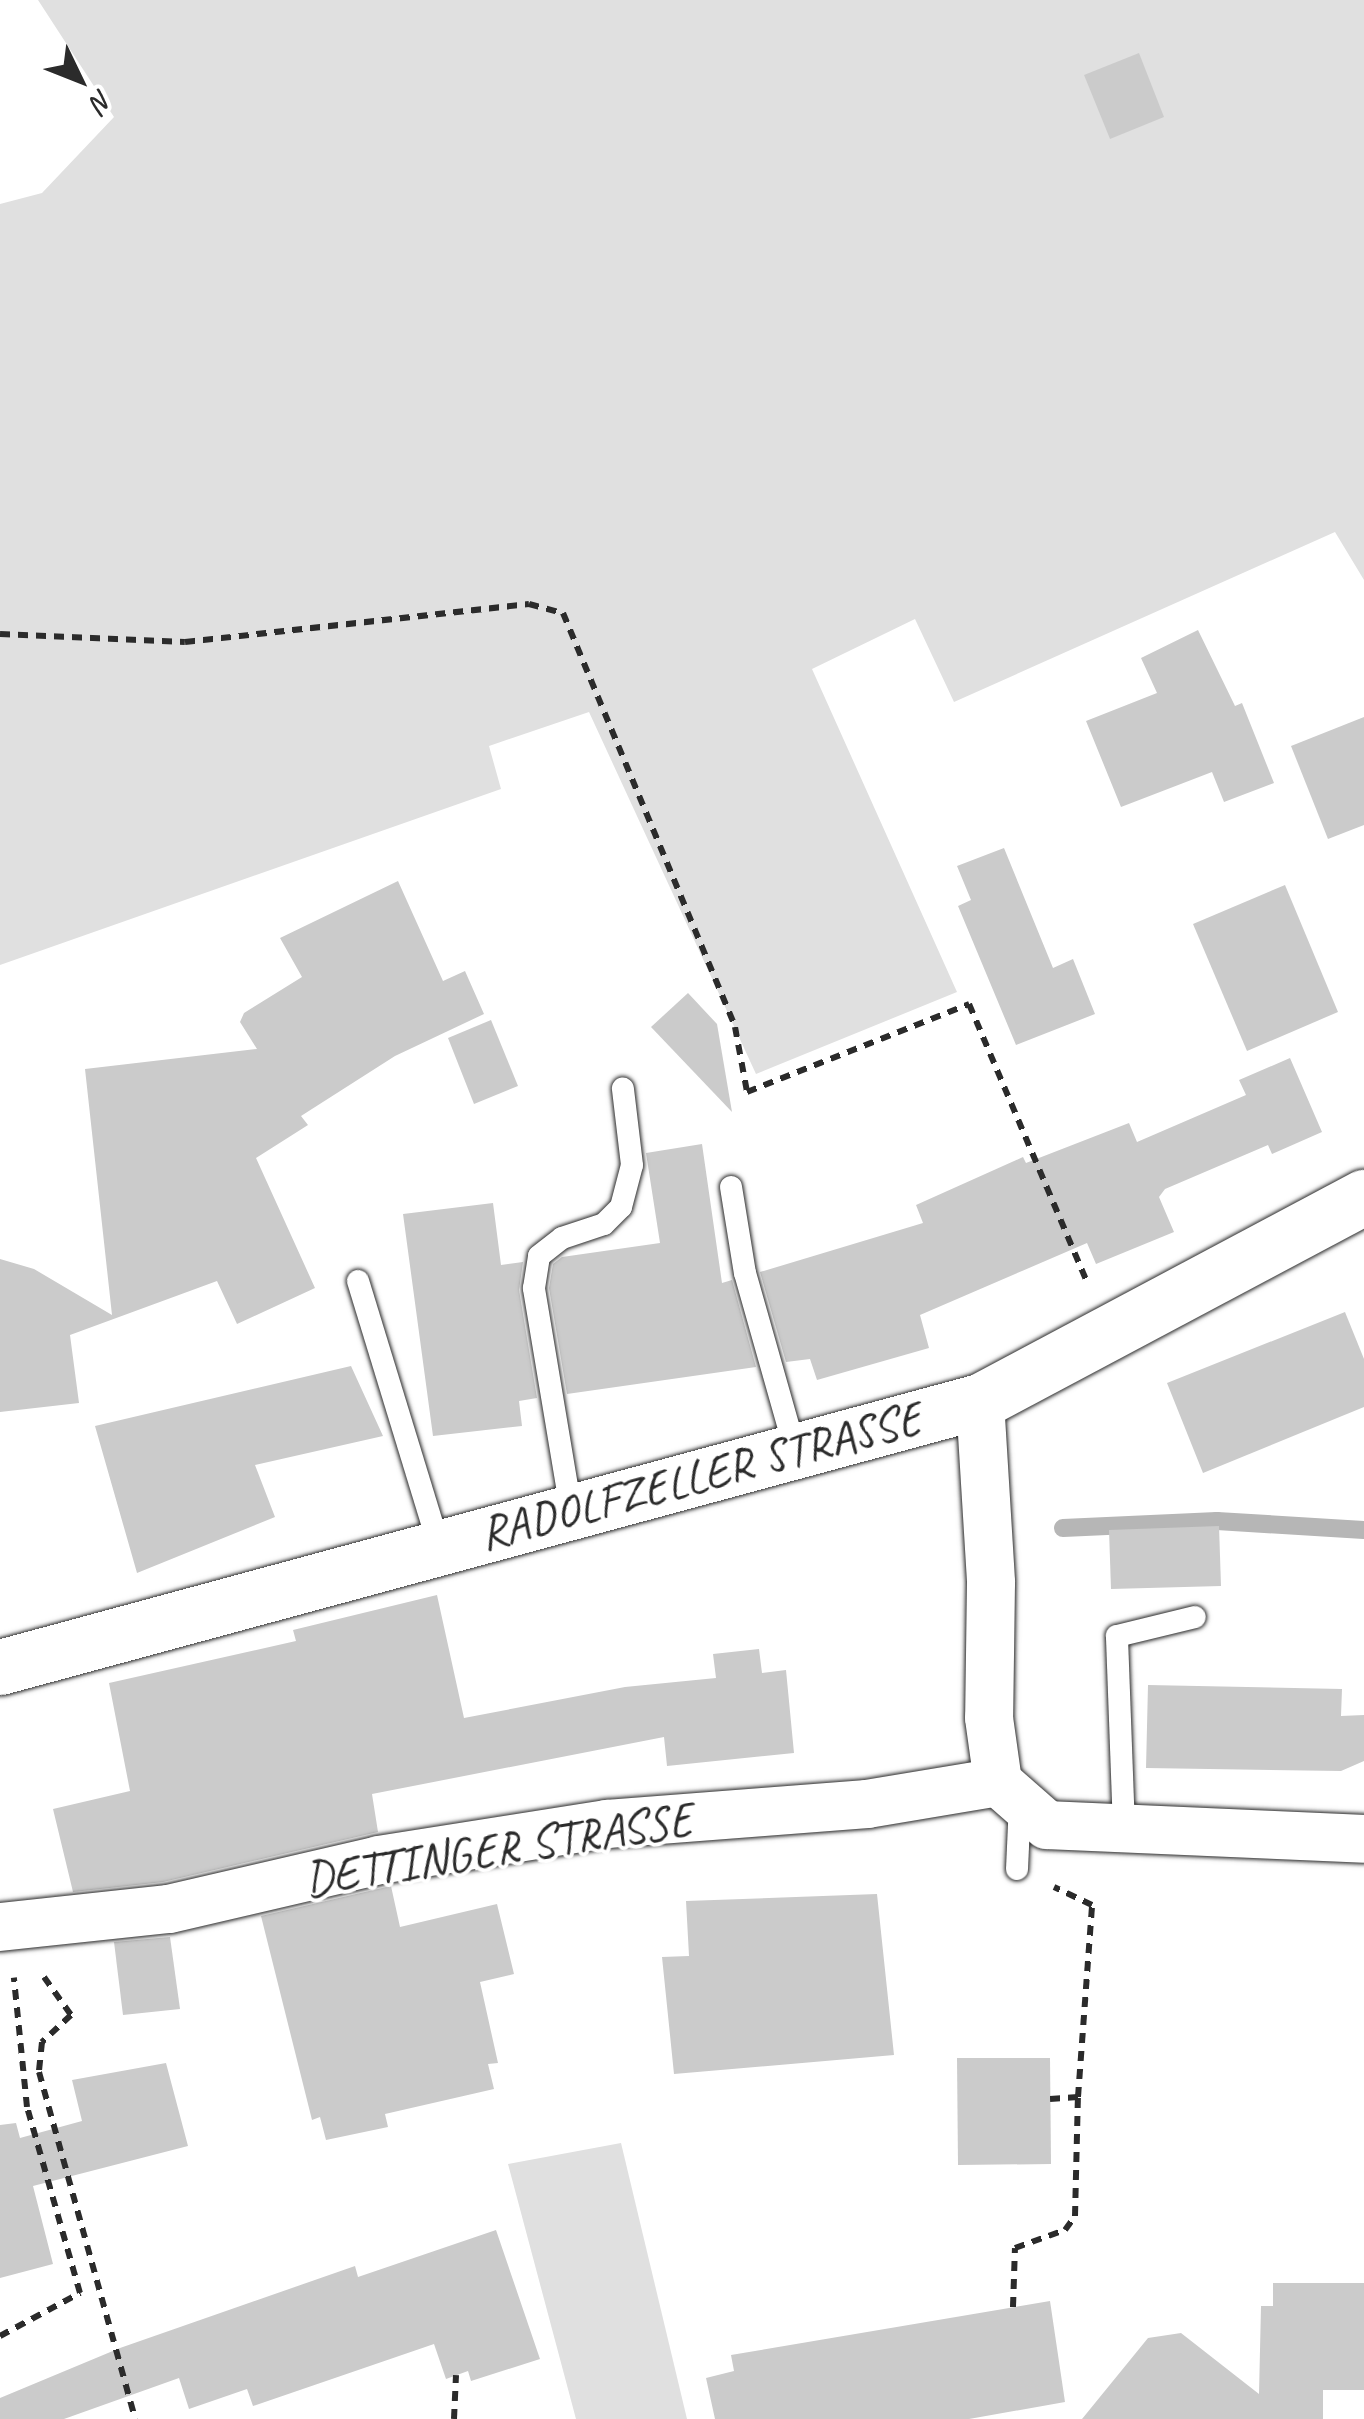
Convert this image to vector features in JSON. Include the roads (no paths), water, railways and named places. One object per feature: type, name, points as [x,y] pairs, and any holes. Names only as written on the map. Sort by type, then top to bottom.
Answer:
[{"type":"main road","name":"RADOLFZELLER STRASSE","points":[[0,1667],[980,1401],[1364,1197]]},
{"type":"street","points":[[980,1401],[990,1583],[989,1718],[1009,1791],[1048,1825],[1364,1839]]},
{"type":"street","name":"DETTINGER STRASSE","points":[[6,1927],[169,1909],[379,1860],[607,1824],[1009,1791]]},
{"type":"lane","points":[[571,1510],[534,1288],[539,1256],[562,1238],[604,1224],[620,1207],[632,1165],[623,1088]]},
{"type":"lane","points":[[731,1187],[745,1273],[795,1450]]},
{"type":"lane","points":[[358,1281],[439,1546]]},
{"type":"lane","points":[[1124,1829],[1117,1636],[1194,1617]]},
{"type":"lane","points":[[1009,1791],[1017,1869]]},
{"type":"waterway","points":[[1063,1528],[1217,1521],[1364,1530]]}]
